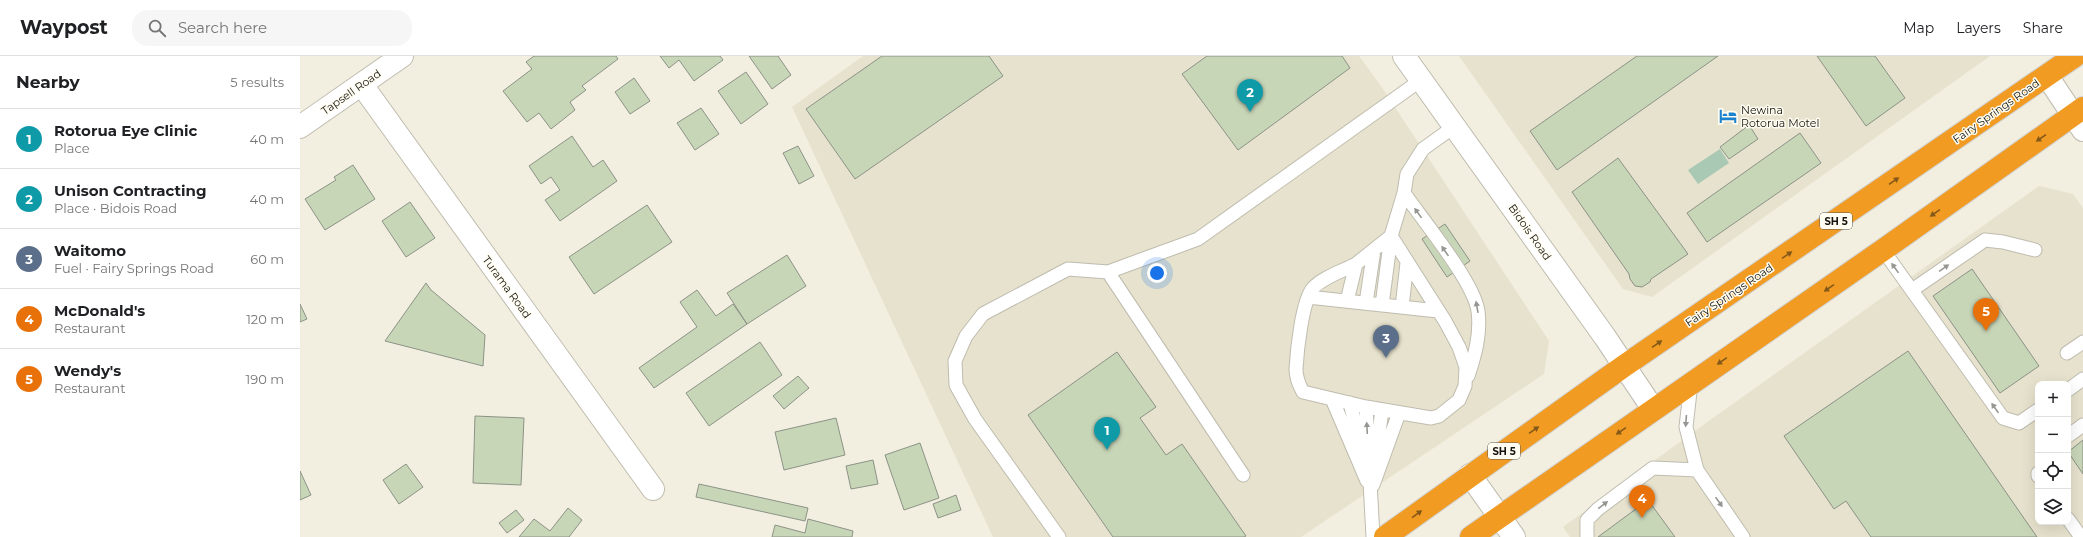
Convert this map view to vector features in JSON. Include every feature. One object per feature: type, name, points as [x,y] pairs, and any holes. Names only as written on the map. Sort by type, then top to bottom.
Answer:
[{"type":"highway","name":"Fairy Springs Road","points":[[1385,537],[1624,366],[2075,56]]},
{"type":"highway","points":[[1471,537],[1883,250],[2080,118]]},
{"type":"street","name":"Tapsell Road","points":[[300,127],[402,56]]},
{"type":"street","name":"Bidois Road","points":[[1404,56],[1455,126],[1653,409]]},
{"type":"street","points":[[2047,76],[2080,118]]},
{"type":"street","name":"Turama Road","points":[[362,85],[653,489]]},
{"type":"street","points":[[1470,475],[1514,537]]},
{"type":"lane","points":[[1059,537],[975,418],[956,385],[955,361],[966,336],[983,314],[1068,269],[1108,272],[1198,239],[1421,80]]},
{"type":"lane","points":[[1382,305],[1391,236],[1404,193],[1407,174],[1423,149],[1455,126]]},
{"type":"lane","points":[[1391,236],[1356,264],[1318,283],[1308,297],[1303,318],[1296,370],[1298,384],[1303,392],[1366,407],[1431,418],[1439,416],[1459,400],[1465,386],[1476,349],[1479,327],[1475,299],[1458,270],[1404,193]]},
{"type":"lane","points":[[1391,236],[1451,331],[1466,367],[1465,386]]},
{"type":"lane","points":[[1912,290],[1985,240],[2003,242],[2034,250]]},
{"type":"lane","points":[[1366,303],[1374,250]]},
{"type":"lane","points":[[1883,250],[2003,418],[2020,423],[2035,412]]},
{"type":"lane","points":[[1402,307],[1407,263]]},
{"type":"lane","points":[[1347,301],[1356,264]]},
{"type":"lane","points":[[1108,272],[1244,476]]},
{"type":"lane","points":[[1418,308],[1421,285]]},
{"type":"lane","points":[[1308,297],[1438,311]]},
{"type":"lane","points":[[1451,331],[1458,336],[1464,337],[1471,335],[1479,327]]},
{"type":"lane","points":[[2067,353],[2083,342]]},
{"type":"lane","points":[[2071,388],[2083,379]]},
{"type":"lane","points":[[1691,383],[1686,427],[1697,470],[1743,537]]},
{"type":"lane","points":[[1332,399],[1371,490]]},
{"type":"lane","points":[[1350,403],[1371,490]]},
{"type":"lane","points":[[1366,407],[1373,537]]},
{"type":"lane","points":[[1371,490],[1382,410]]},
{"type":"lane","points":[[1371,490],[1399,413]]},
{"type":"lane","points":[[2071,434],[2083,425]]},
{"type":"lane","points":[[1586,537],[1587,520],[1598,509],[1653,468],[1697,470]]},
{"type":"lane","points":[[2071,523],[2081,537]]},
{"type":"shaded area","points":[[863,56],[1359,56],[1381,86],[1549,341],[1544,374],[1301,537],[993,537],[792,107]]},
{"type":"shaded area","points":[[1459,56],[1990,56],[1652,297],[1623,289]]},
{"type":"shaded area","points":[[1720,149],[1729,163],[1698,184],[1688,170]]},
{"type":"shaded area","points":[[2039,186],[2073,194],[2083,208],[2083,537],[1570,537],[1563,527],[1706,423]]},
{"type":"building","points":[[534,56],[616,56],[618,59],[582,86],[586,90],[570,102],[575,110],[551,129],[539,113],[527,122],[503,91],[532,69],[526,62]]},
{"type":"building","points":[[660,56],[720,56],[723,60],[694,81],[679,60],[669,68]]},
{"type":"building","points":[[749,56],[778,56],[791,75],[772,89]]},
{"type":"building","points":[[882,56],[989,56],[1003,76],[855,179],[806,109]]},
{"type":"building","points":[[1207,56],[1342,56],[1350,68],[1238,150],[1182,74]]},
{"type":"building","points":[[1637,56],[1718,56],[1557,170],[1530,131]]},
{"type":"building","points":[[1817,56],[1875,56],[1905,98],[1866,126]]},
{"type":"building","points":[[746,72],[768,104],[741,124],[718,91]]},
{"type":"building","points":[[634,78],[650,101],[630,114],[615,92]]},
{"type":"building","points":[[701,108],[719,134],[695,150],[677,123]]},
{"type":"building","points":[[1749,125],[1758,139],[1729,159],[1720,147]]},
{"type":"building","points":[[1800,133],[1821,163],[1707,242],[1687,213]]},
{"type":"building","points":[[572,136],[593,167],[603,160],[617,181],[560,221],[545,200],[560,190],[551,177],[541,184],[529,166]]},
{"type":"building","points":[[798,146],[814,176],[799,184],[783,153]]},
{"type":"building","points":[[1618,158],[1688,254],[1651,279],[1650,282],[1642,287],[1635,286],[1630,279],[1629,274],[1572,192]]},
{"type":"building","points":[[353,165],[375,199],[325,230],[305,199],[336,180],[334,177]]},
{"type":"building","points":[[410,202],[435,238],[406,257],[382,221]]},
{"type":"building","points":[[647,205],[672,242],[594,294],[569,257]]},
{"type":"building","points":[[1445,224],[1470,261],[1447,277],[1422,239]]},
{"type":"building","points":[[787,255],[806,286],[747,324],[727,293]]},
{"type":"building","points":[[1972,269],[2039,366],[2000,393],[1933,296]]},
{"type":"building","points":[[426,283],[431,290],[485,335],[483,366],[385,341]]},
{"type":"building","points":[[697,290],[716,316],[733,304],[747,324],[654,388],[639,368],[697,327],[680,302]]},
{"type":"building","points":[[300,304],[307,319],[300,322]]},
{"type":"building","points":[[760,342],[782,375],[709,426],[686,393]]},
{"type":"building","points":[[1908,351],[2037,537],[1871,537],[1846,501],[1834,509],[1784,436]]},
{"type":"building","points":[[1117,352],[1156,407],[1140,418],[1166,455],[1182,444],[1246,536],[1113,537],[1028,415]]},
{"type":"building","points":[[798,376],[809,388],[784,409],[773,396]]},
{"type":"building","points":[[475,416],[524,418],[521,485],[473,483]]},
{"type":"building","points":[[836,418],[845,455],[784,470],[775,432]]},
{"type":"building","points":[[2083,440],[2083,474],[2071,456],[2071,450]]},
{"type":"building","points":[[920,443],[939,498],[904,510],[885,455]]},
{"type":"building","points":[[873,460],[878,484],[851,489],[846,466]]},
{"type":"building","points":[[406,464],[423,487],[399,504],[383,480]]},
{"type":"building","points":[[300,471],[311,495],[300,500]]},
{"type":"building","points":[[699,484],[808,508],[805,521],[696,497]]},
{"type":"building","points":[[956,495],[961,510],[938,518],[933,504]]},
{"type":"building","points":[[1648,500],[1675,537],[1598,537]]},
{"type":"building","points":[[568,508],[582,520],[569,537],[519,537],[534,519],[550,531]]},
{"type":"building","points":[[516,510],[524,520],[507,533],[499,523]]},
{"type":"building","points":[[808,519],[853,531],[852,537],[772,537],[775,525],[805,533]]},
{"type":"place","name":"Unison Contracting","points":[[1250,112]]},
{"type":"place","name":"Newina Rotorua Motel","points":[[1728,116]]},
{"type":"place","name":"Wendy's","points":[[1986,331]]},
{"type":"place","name":"Waitomo","points":[[1386,358]]},
{"type":"place","name":"Rotorua Eye Clinic","points":[[1107,450]]},
{"type":"place","name":"McDonald's","points":[[1642,518]]}]
